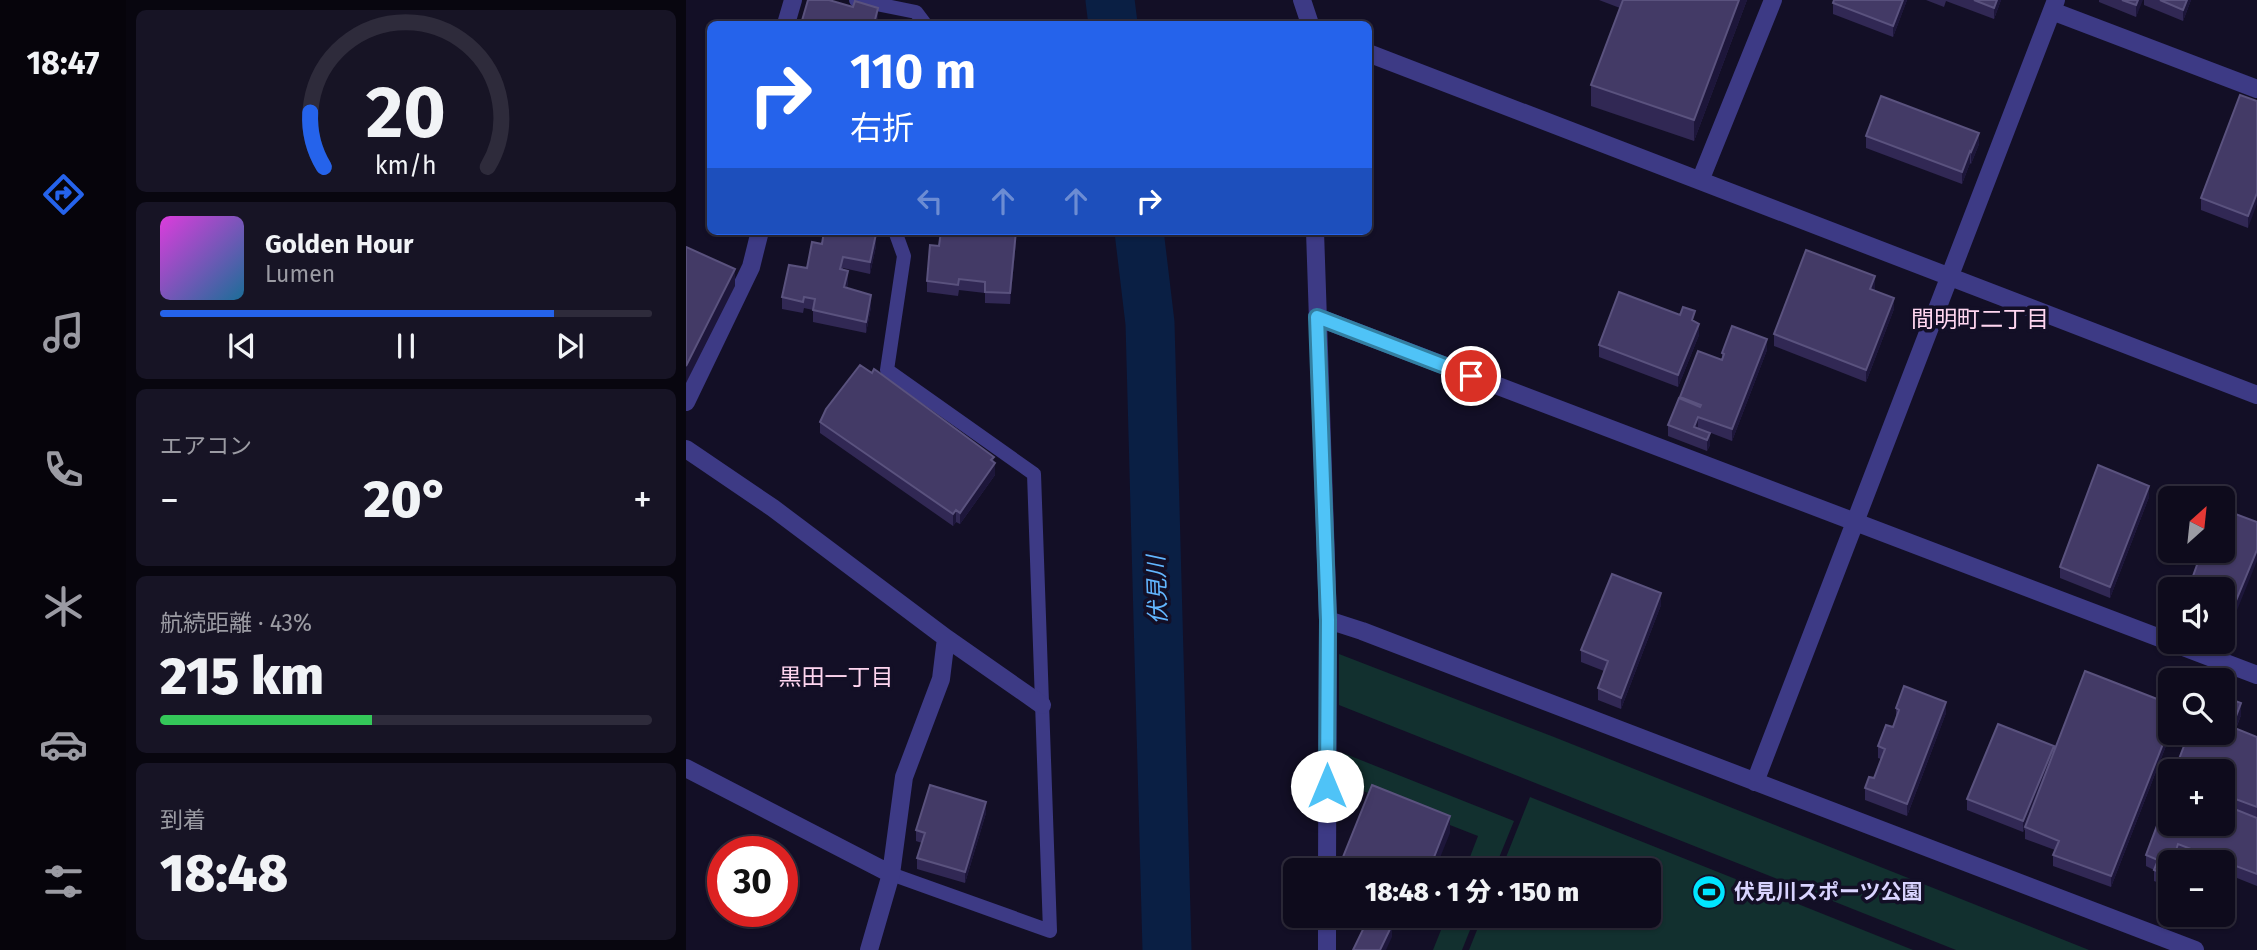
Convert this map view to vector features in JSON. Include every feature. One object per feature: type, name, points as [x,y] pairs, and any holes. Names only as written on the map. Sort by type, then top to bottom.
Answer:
[{"type":"street","points":[[787,21],[793,0]]},
{"type":"street","points":[[1302,0],[1309,21]]},
{"type":"street","points":[[1700,181],[1773,0]]},
{"type":"street","points":[[1755,782],[2054,5],[2257,89]]},
{"type":"street","points":[[1372,55],[2257,395]]},
{"type":"street","points":[[686,402],[751,267],[759,235]]},
{"type":"street","points":[[1315,235],[1328,620],[1327,858]]},
{"type":"street","points":[[1317,317],[2257,675]]},
{"type":"street","points":[[686,449],[774,509],[946,638],[1042,705]]},
{"type":"street","points":[[1328,620],[2195,950]]},
{"type":"street","points":[[869,950],[891,874],[904,777],[941,679],[946,638]]},
{"type":"street","points":[[686,768],[891,874]]},
{"type":"street","points":[[1327,928],[1327,950]]},
{"type":"lane","points":[[856,0],[916,12],[923,21]]},
{"type":"lane","points":[[891,874],[1050,931],[1034,474],[887,370],[904,256],[896,235]]},
{"type":"green space","points":[[1339,654],[2089,950],[1956,950],[1339,705]]},
{"type":"green space","points":[[1343,753],[1514,821],[1499,858],[1470,858],[1478,836],[1340,782]]},
{"type":"green space","name":"伏見川スポーツ公園","points":[[1530,797],[1913,950],[1469,950],[1478,928],[1661,928],[1661,858],[1506,858]]},
{"type":"green space","points":[[1442,928],[1471,928],[1462,950],[1433,950]]},
{"type":"building","points":[[808,0],[829,0],[853,7],[855,1],[878,8],[875,21],[802,21]]},
{"type":"building","points":[[1623,0],[1739,0],[1694,120],[1591,85]]},
{"type":"building","points":[[1834,0],[1903,0],[1893,26],[1833,3]]},
{"type":"building","points":[[1974,0],[1997,0],[1994,8]]},
{"type":"building","points":[[2122,0],[2138,0],[2136,5]]},
{"type":"building","points":[[2160,0],[2187,0],[2183,10]]},
{"type":"building","points":[[2240,95],[2257,101],[2257,193],[2248,216],[2201,198]]},
{"type":"building","points":[[1881,96],[1979,133],[1962,172],[1866,136]]},
{"type":"building","points":[[823,235],[876,235],[870,262],[843,257],[840,269],[848,271],[844,287],[871,295],[866,322],[813,310],[815,299],[804,297],[803,302],[782,297],[789,265],[807,268],[812,242],[822,244]]},
{"type":"building","points":[[940,235],[1016,235],[1010,293],[985,292],[985,282],[959,279],[958,285],[927,281],[930,245],[939,246]]},
{"type":"building","points":[[686,247],[735,269],[686,366]]},
{"type":"building","points":[[1806,250],[1875,276],[1870,289],[1894,298],[1866,370],[1774,334]]},
{"type":"building","points":[[1619,292],[1680,315],[1683,307],[1695,311],[1692,320],[1699,324],[1678,375],[1599,345]]},
{"type":"building","points":[[1732,326],[1767,339],[1732,429],[1698,417],[1694,427],[1710,433],[1707,440],[1668,425],[1679,398],[1700,407],[1701,405],[1680,397],[1698,351],[1722,360]]},
{"type":"building","points":[[860,365],[872,373],[874,369],[877,371],[994,457],[991,460],[995,463],[960,513],[956,510],[953,514],[820,422],[826,409]]},
{"type":"building","points":[[2098,465],[2149,486],[2110,587],[2060,567]]},
{"type":"building","points":[[2235,514],[2257,522],[2257,550],[2235,603],[2235,577],[2193,577],[2197,564],[2235,564]]},
{"type":"building","points":[[1612,574],[1661,593],[1621,698],[1598,688],[1608,661],[1581,650]]},
{"type":"building","points":[[2085,671],[2158,699],[2158,745],[2163,745],[2111,876],[2053,855],[2059,841],[2025,827]]},
{"type":"building","points":[[1904,686],[1946,702],[1907,804],[1865,788],[1869,777],[1874,778],[1885,749],[1878,746],[1886,725],[1893,727]]},
{"type":"building","points":[[2235,701],[2241,703],[2235,719]]},
{"type":"building","points":[[1998,724],[2054,746],[2023,821],[1967,799]]},
{"type":"building","points":[[2235,728],[2257,737],[2257,807],[2235,799],[2235,759],[2179,759],[2184,745],[2235,745]]},
{"type":"building","points":[[930,785],[986,802],[965,872],[917,858],[925,833],[916,830]]},
{"type":"building","points":[[1372,785],[1450,816],[1434,858],[1343,858]]},
{"type":"building","points":[[2235,809],[2257,818],[2257,874],[2235,866],[2235,850],[2194,850],[2178,844],[2176,850],[2158,850],[2158,860],[2146,855],[2158,823],[2158,836],[2235,836]]},
{"type":"building","points":[[1364,928],[1391,928],[1380,950],[1353,950]]},
{"type":"waterway","name":"伏見川","points":[[1110,0],[1113,21]]},
{"type":"waterway","name":"伏見川","points":[[1139,235],[1150,323],[1167,950]]},
{"type":"place","name":"伏見川スポーツ公園","points":[[1709,892]]},
{"type":"district","name":"間明町二丁目","points":[[1980,319]]},
{"type":"district","name":"黒田一丁目","points":[[836,677]]},
{"type":"route","points":[[1327,786],[1328,620],[1317,317],[1471,376]]}]
